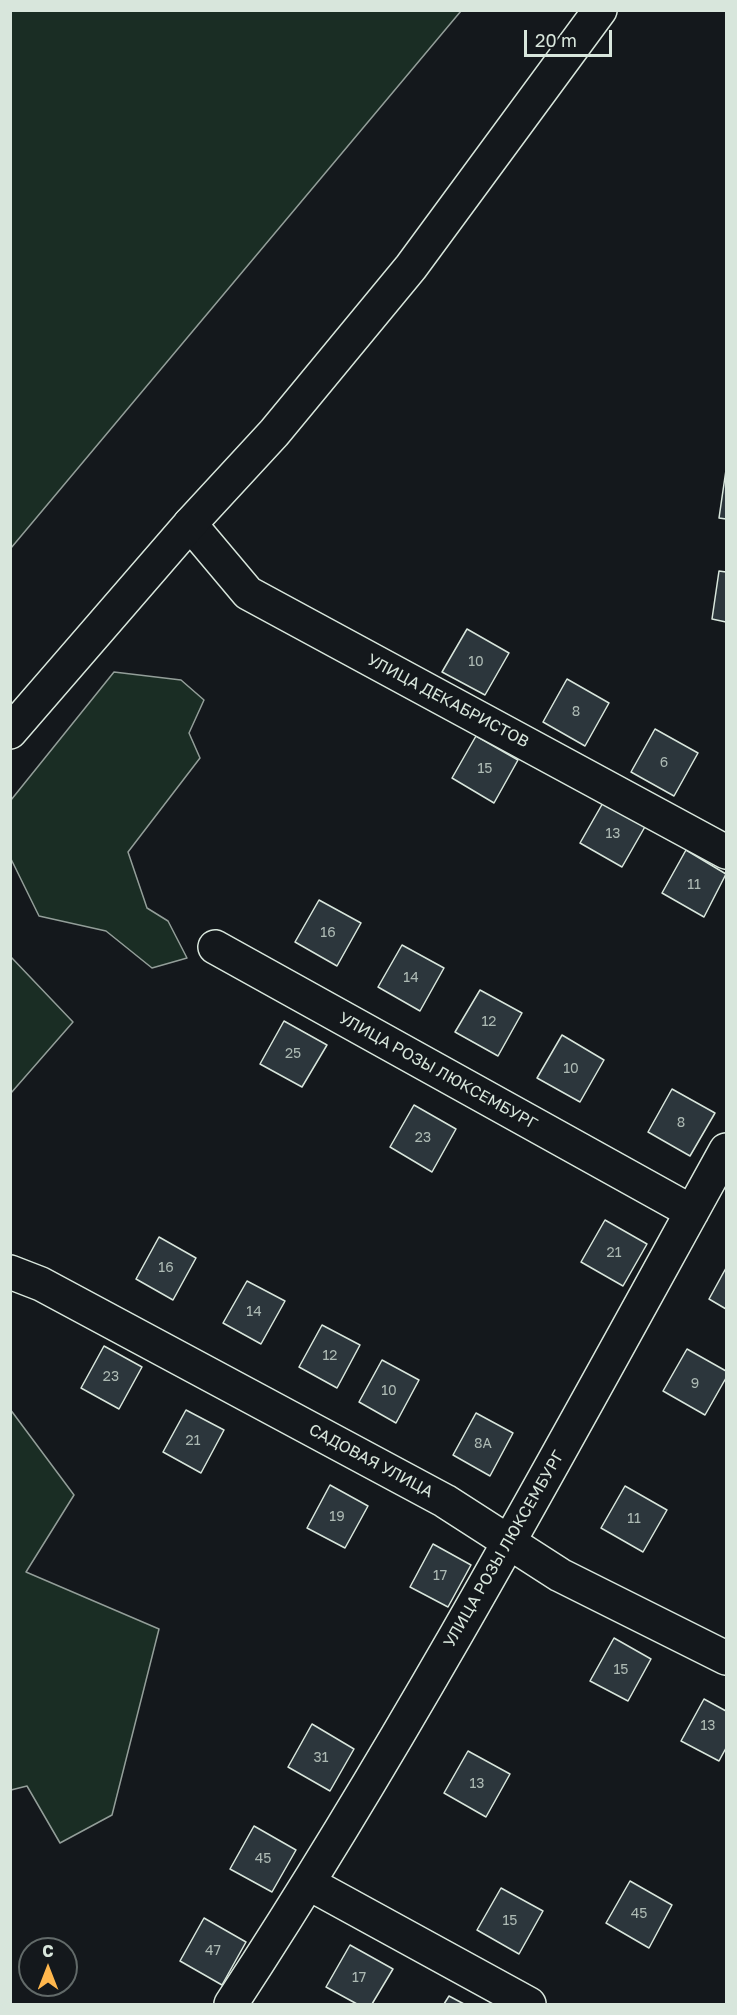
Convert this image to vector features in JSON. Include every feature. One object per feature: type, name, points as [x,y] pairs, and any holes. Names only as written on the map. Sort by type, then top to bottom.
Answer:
[{"type":"main road","points":[[10,732],[190,524],[274,433],[411,267],[600,10]]},
{"type":"main road","name":"УЛИЦА ДЕКАБРИСТОВ","points":[[190,524],[248,593],[726,852]]},
{"type":"main road","name":"УЛИЦА РОЗЫ ЛЮКСЕМБУРГ","points":[[215,947],[692,1212]]},
{"type":"main road","name":"УЛИЦА РОЗЫ ЛЮКСЕМБУРГ","points":[[231,2004],[310,1884],[509,1543],[726,1150]]},
{"type":"main road","name":"САДОВАЯ УЛИЦА","points":[[10,1272],[41,1284],[445,1501],[560,1575],[726,1658]]},
{"type":"main road","points":[[310,1884],[529,2004]]},
{"type":"green space","points":[[10,11],[461,11],[11,548]]},
{"type":"green space","points":[[114,672],[181,680],[204,700],[189,733],[200,758],[128,852],[147,908],[168,921],[187,958],[152,968],[106,931],[39,916],[11,859],[11,800]]},
{"type":"green space","points":[[11,957],[73,1022],[11,1093]]},
{"type":"green space","points":[[10,1409],[74,1495],[26,1572],[159,1629],[112,1815],[60,1843],[27,1786],[11,1790]]},
{"type":"building","points":[[726,470],[726,519],[719,518]]},
{"type":"building","points":[[719,571],[726,572],[726,622],[712,619]]},
{"type":"building","points":[[467,629],[509,653],[485,695],[442,672]]},
{"type":"building","points":[[567,679],[609,703],[585,746],[543,722]]},
{"type":"building","points":[[655,729],[698,753],[674,796],[631,772]]},
{"type":"building","points":[[476,736],[518,760],[494,803],[452,778]]},
{"type":"building","points":[[604,801],[646,825],[622,867],[580,843]]},
{"type":"building","points":[[686,850],[726,874],[704,917],[662,893]]},
{"type":"building","points":[[319,900],[361,923],[337,966],[295,942]]},
{"type":"building","points":[[402,945],[444,968],[420,1011],[378,987]]},
{"type":"building","points":[[480,990],[522,1013],[498,1056],[455,1032]]},
{"type":"building","points":[[284,1021],[327,1045],[302,1087],[260,1064]]},
{"type":"building","points":[[562,1035],[604,1060],[580,1102],[537,1078]]},
{"type":"building","points":[[672,1089],[715,1113],[690,1156],[648,1132]]},
{"type":"building","points":[[414,1105],[456,1129],[432,1172],[390,1147]]},
{"type":"building","points":[[605,1220],[647,1244],[623,1286],[581,1262]]},
{"type":"building","points":[[159,1237],[196,1258],[173,1300],[136,1279]]},
{"type":"building","points":[[726,1268],[726,1309],[709,1299]]},
{"type":"building","points":[[247,1281],[285,1301],[261,1344],[223,1323]]},
{"type":"building","points":[[322,1325],[360,1345],[337,1388],[299,1367]]},
{"type":"building","points":[[104,1346],[142,1367],[119,1409],[81,1388]]},
{"type":"building","points":[[687,1349],[726,1371],[726,1378],[705,1415],[663,1391]]},
{"type":"building","points":[[382,1360],[419,1380],[396,1423],[359,1402]]},
{"type":"building","points":[[186,1410],[224,1430],[201,1473],[163,1452]]},
{"type":"building","points":[[476,1413],[513,1433],[490,1476],[453,1455]]},
{"type":"building","points":[[330,1485],[368,1506],[345,1548],[307,1528]]},
{"type":"building","points":[[625,1486],[667,1510],[643,1552],[601,1528]]},
{"type":"building","points":[[433,1544],[471,1565],[448,1607],[410,1587]]},
{"type":"building","points":[[614,1638],[651,1659],[628,1701],[590,1681]]},
{"type":"building","points":[[704,1699],[726,1711],[726,1748],[719,1761],[681,1741]]},
{"type":"building","points":[[312,1724],[354,1749],[330,1791],[288,1767]]},
{"type":"building","points":[[468,1751],[510,1774],[486,1817],[444,1793]]},
{"type":"building","points":[[254,1826],[296,1850],[272,1892],[230,1869]]},
{"type":"building","points":[[630,1881],[672,1905],[649,1948],[606,1923]]},
{"type":"building","points":[[501,1888],[543,1911],[519,1954],[477,1930]]},
{"type":"building","points":[[204,1918],[246,1942],[222,1985],[180,1961]]},
{"type":"building","points":[[350,1945],[393,1969],[372,2004],[357,2004],[326,1987]]},
{"type":"building","points":[[449,1996],[464,2004],[444,2004]]}]
